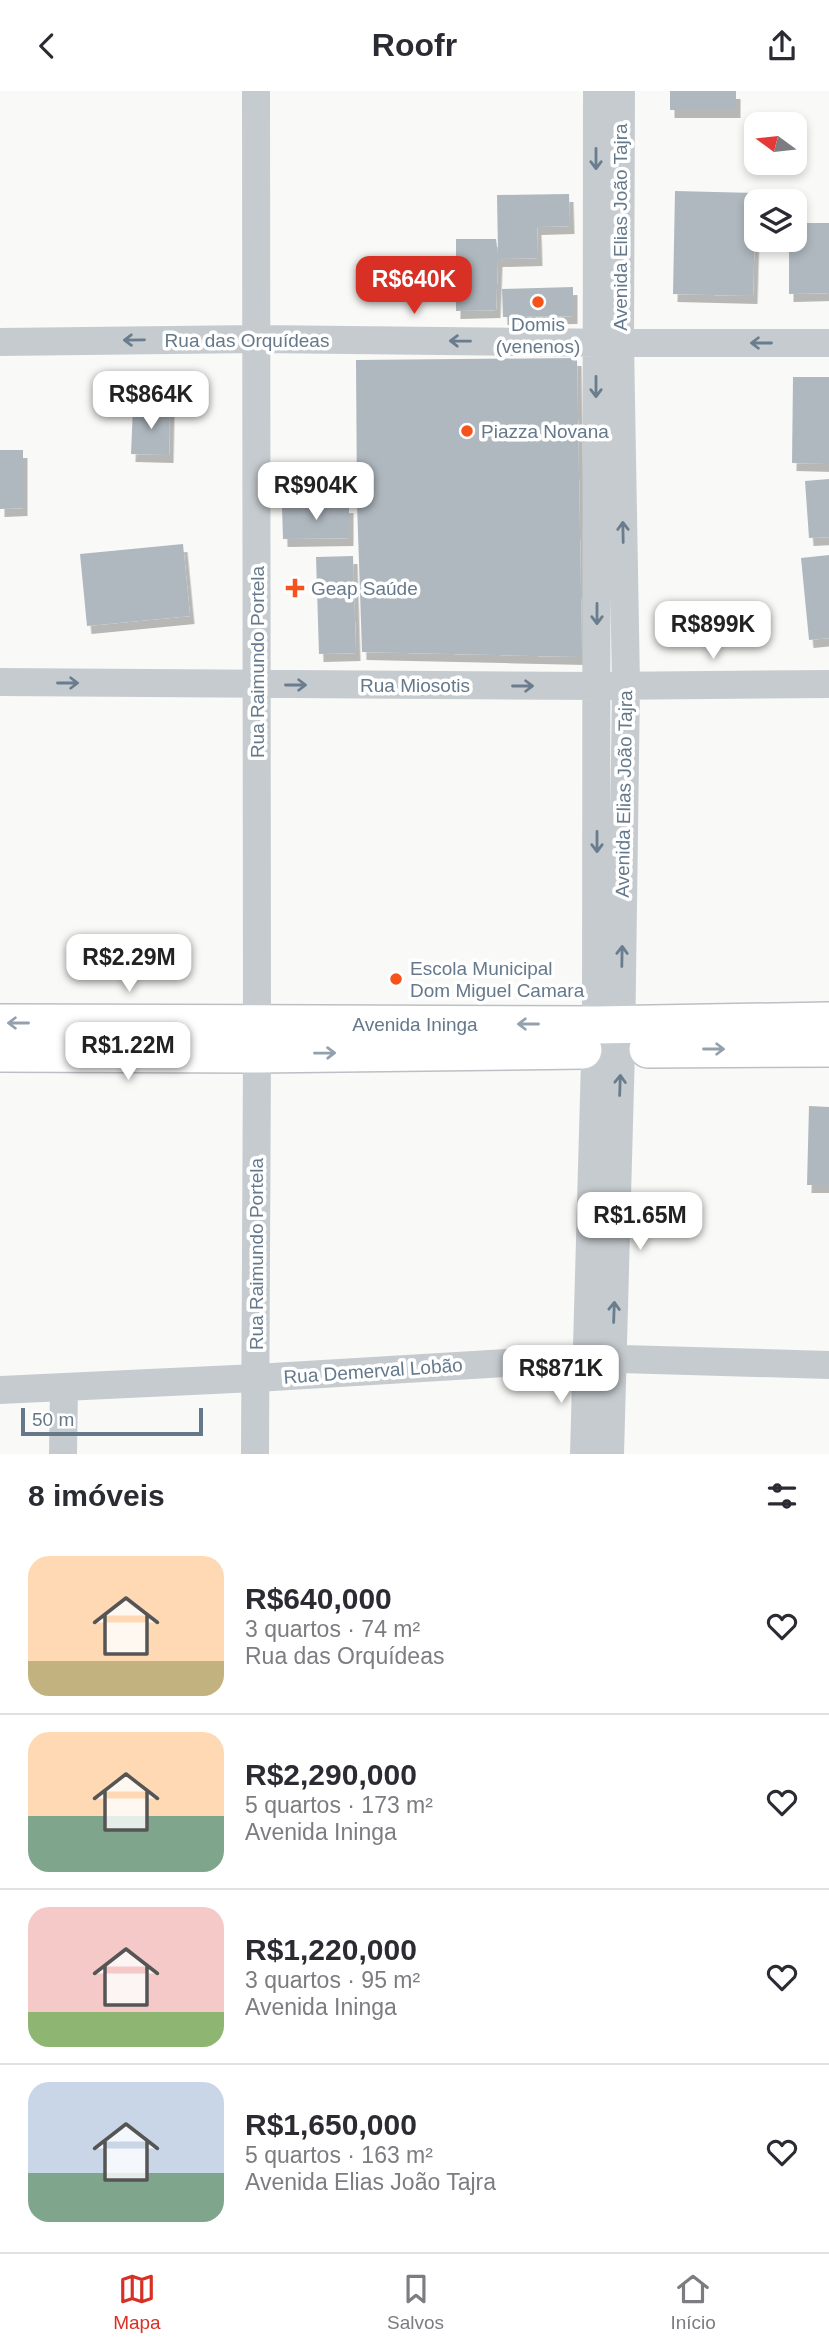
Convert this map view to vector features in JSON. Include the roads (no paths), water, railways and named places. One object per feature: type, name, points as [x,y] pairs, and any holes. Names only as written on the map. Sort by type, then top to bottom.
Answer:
[{"type":"main road","name":"Avenida Ininga","points":[[609,1037],[829,1021]]},
{"type":"main road","name":"Avenida Ininga","points":[[0,1023],[257,1038]]},
{"type":"main road","name":"Avenida Ininga","points":[[0,1053],[257,1038],[609,1037],[829,1048]]},
{"type":"street","name":"Rua Raimundo Portela","points":[[255,1454],[256,91]]},
{"type":"street","name":"Avenida Elias João Tajra","points":[[597,91],[626,686],[609,1037],[600,1359],[610,1454]]},
{"type":"street","name":"Avenida Elias João Tajra","points":[[609,1037],[598,687],[608,343],[621,91]]},
{"type":"street","name":"Rua das Orquídeas","points":[[0,342],[257,339],[829,343]]},
{"type":"street","name":"Rua Miosotis","points":[[0,682],[598,687],[829,684]]},
{"type":"street","name":"Avenida Elias João Tajra","points":[[584,1454],[600,1359]]},
{"type":"street","name":"Rua Demerval Lobão","points":[[0,1390],[600,1359],[829,1365]]},
{"type":"street","points":[[63,1454],[64,1387]]},
{"type":"place","name":"Domis (venenos)","points":[[538,302]]},
{"type":"place","name":"Piazza Novana","points":[[467,431]]},
{"type":"place","name":"Geap Saúde","points":[[295,588]]},
{"type":"place","name":"Escola Municipal Dom Miguel Camara","points":[[396,979]]}]
